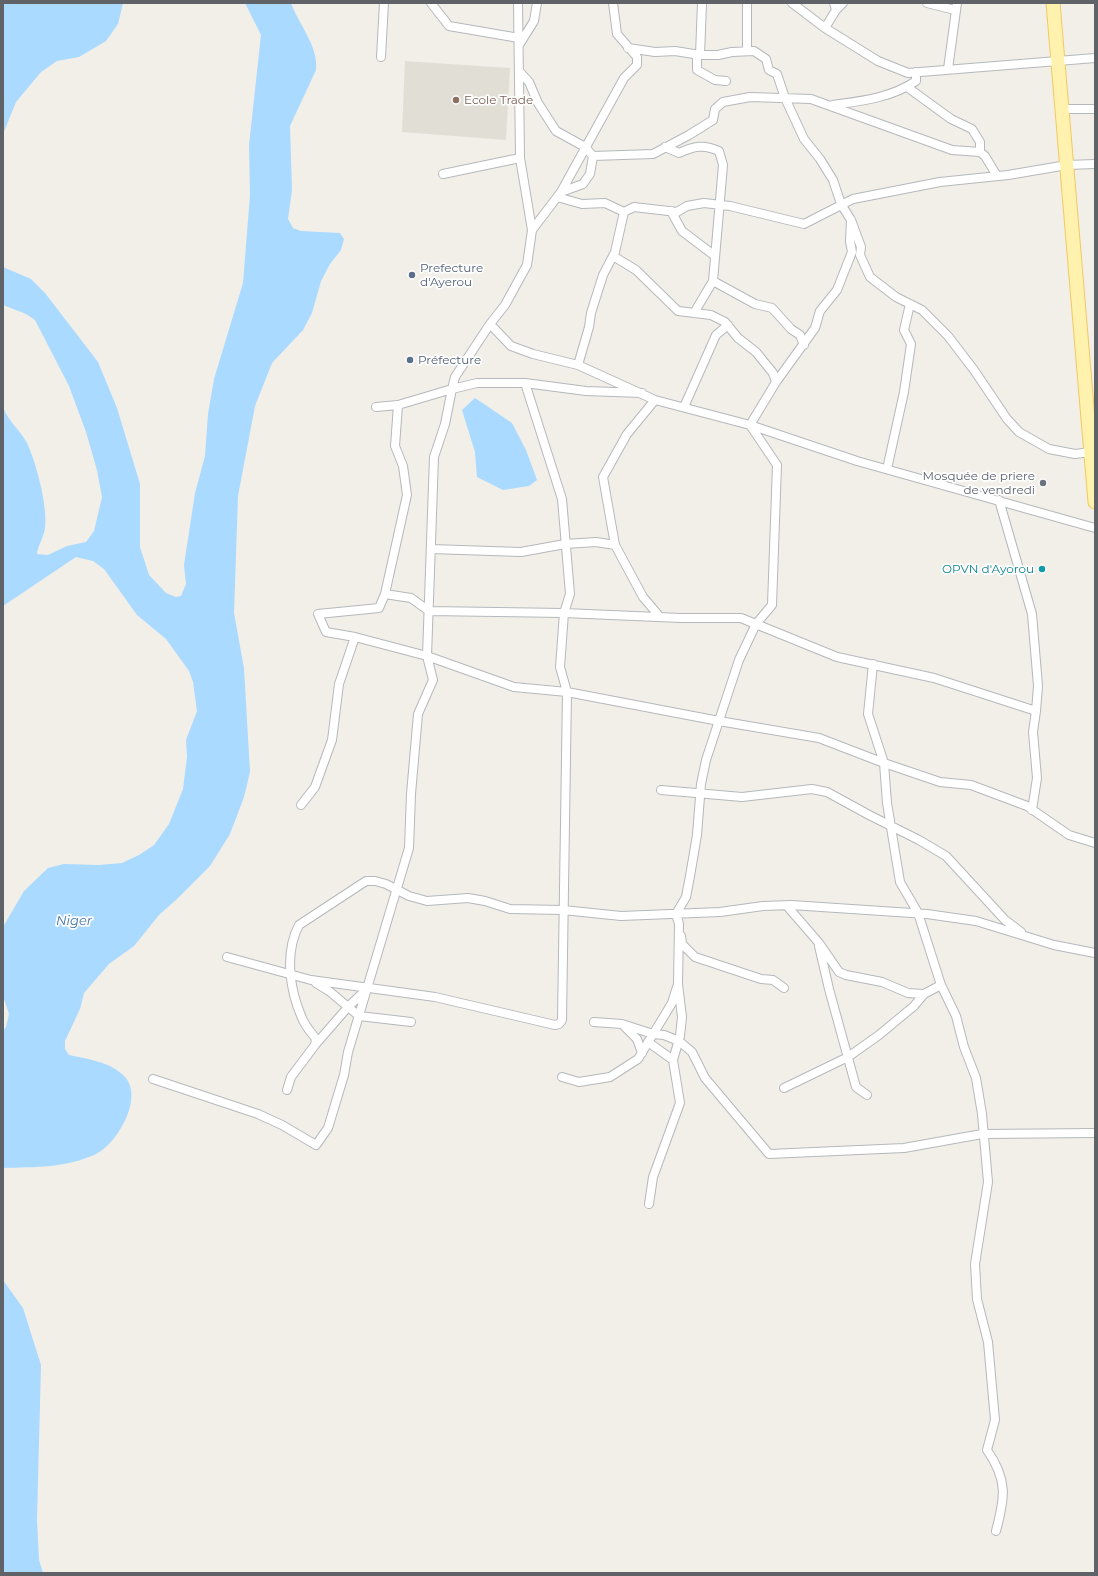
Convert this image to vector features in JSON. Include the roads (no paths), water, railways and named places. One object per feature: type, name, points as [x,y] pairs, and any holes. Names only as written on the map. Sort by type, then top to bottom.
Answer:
[{"type":"main road","points":[[1053,3],[1093,453],[1095,502]]},
{"type":"street","points":[[381,57],[384,3]]},
{"type":"street","points":[[431,3],[449,26],[519,42]]},
{"type":"street","points":[[153,1078],[258,1114],[282,1125],[316,1145],[328,1128],[344,1075],[348,1052],[409,848],[411,794],[418,714],[433,680],[427,656],[434,457],[445,424],[455,377],[490,324],[505,305],[527,265],[532,230],[520,158],[518,3]]},
{"type":"street","points":[[519,42],[534,20],[538,3]]},
{"type":"street","points":[[532,230],[559,195],[624,78],[637,64],[637,57],[617,34],[613,3]]},
{"type":"street","points":[[702,3],[697,70],[715,80],[726,81]]},
{"type":"street","points":[[747,3],[747,51]]},
{"type":"street","points":[[792,3],[825,28],[878,60],[908,73],[1095,58]]},
{"type":"street","points":[[825,28],[835,6],[843,3]]},
{"type":"street","points":[[927,3],[956,6],[948,69]]},
{"type":"street","points":[[628,48],[718,56],[732,52],[754,51],[766,59],[769,70],[777,74],[785,98],[804,139],[820,159],[833,180],[841,204],[852,220],[861,247],[860,255],[870,278],[896,297],[922,310],[948,336],[974,370],[1007,420],[1019,432],[1049,449],[1075,454],[1093,453]]},
{"type":"street","points":[[519,71],[528,82],[538,103],[556,131],[585,147],[593,156]]},
{"type":"street","points":[[832,106],[869,99],[907,87],[916,81],[916,72]]},
{"type":"street","points":[[907,87],[951,120],[972,128],[980,142],[980,152]]},
{"type":"street","points":[[593,156],[653,154],[713,120],[715,109],[723,102],[750,97],[811,99],[952,150],[980,152],[985,156],[997,176]]},
{"type":"street","points":[[1063,109],[1095,109]]},
{"type":"street","points":[[665,147],[679,153],[692,147],[708,146],[718,151],[723,165],[713,281],[694,313]]},
{"type":"street","points":[[559,195],[583,184],[590,174],[593,156]]},
{"type":"street","points":[[443,174],[520,158]]},
{"type":"street","points":[[578,365],[589,327],[591,313],[603,275],[613,256],[624,212],[634,207],[677,212],[687,206],[704,203],[730,206],[804,224],[853,199],[940,182],[997,176],[1067,165],[1095,164]]},
{"type":"street","points":[[559,195],[582,204],[605,204],[624,212]]},
{"type":"street","points":[[670,211],[682,231],[715,256]]},
{"type":"street","points":[[750,425],[776,382],[816,328],[820,311],[837,290],[852,252],[850,240],[852,220]]},
{"type":"street","points":[[613,256],[636,270],[678,311],[711,315],[725,322],[738,338],[756,352],[773,373],[776,382]]},
{"type":"street","points":[[713,281],[755,304],[772,308],[791,329],[800,335],[804,345]]},
{"type":"street","points":[[887,469],[904,392],[911,344],[904,330],[910,304]]},
{"type":"street","points":[[490,324],[511,346],[533,354],[578,365],[655,400],[750,425],[857,461],[1095,528]]},
{"type":"street","points":[[684,407],[716,335],[728,325]]},
{"type":"street","points":[[376,407],[398,405],[477,383],[525,383],[586,391],[642,393]]},
{"type":"street","points":[[227,956],[311,980],[435,997],[555,1025],[559,1024],[563,1014],[563,910],[567,692],[560,667],[564,613],[570,594],[562,499],[525,383]]},
{"type":"street","points":[[655,400],[628,434],[603,478],[615,545],[643,597],[660,618]]},
{"type":"street","points":[[398,405],[395,446],[403,466],[407,495],[385,594],[379,608],[318,614],[326,632],[355,637],[427,656],[514,688],[567,692],[719,721],[819,738],[884,763],[940,782],[971,785],[1032,810],[1069,834],[1095,843]]},
{"type":"street","points":[[750,425],[777,465],[772,605],[756,624],[739,660],[706,760],[700,794],[697,835],[686,897],[676,914],[682,944],[695,956],[761,979],[774,980],[784,988]]},
{"type":"street","points":[[999,500],[1032,614],[1038,686],[1033,732],[1037,778],[1032,810]]},
{"type":"street","points":[[431,549],[521,552],[565,544],[596,542],[615,545]]},
{"type":"street","points":[[385,594],[411,598],[429,611],[564,613],[660,618],[741,618],[837,657],[934,678],[1036,710]]},
{"type":"street","points":[[301,805],[315,787],[332,740],[339,684],[355,637]]},
{"type":"street","points":[[873,664],[868,714],[884,763],[891,826],[900,882],[918,913],[941,985],[956,1016],[964,1047],[976,1078],[984,1134],[988,1182],[975,1264],[978,1299],[988,1342],[995,1420],[987,1450],[994,1459],[1002,1478],[1004,1502],[996,1531]]},
{"type":"street","points":[[661,790],[742,797],[812,789],[827,792],[919,840],[946,856],[1005,920],[1026,936]]},
{"type":"street","points":[[315,1045],[316,1039],[302,1020],[290,973],[290,957],[296,931],[299,925],[366,881],[375,881],[409,896],[427,901],[468,898],[485,901],[510,909],[563,910],[621,916],[676,914],[787,906],[918,913],[976,921],[1054,945],[1095,953]]},
{"type":"street","points":[[787,906],[818,943],[839,972],[846,975],[882,982],[908,993],[924,994]]},
{"type":"street","points":[[649,1204],[653,1177],[680,1103],[673,1060],[679,1041],[682,1017],[678,984],[679,924]]},
{"type":"street","points":[[818,943],[856,1087],[867,1095]]},
{"type":"street","points":[[311,980],[329,991],[359,1016],[410,1022]]},
{"type":"street","points":[[562,1077],[579,1082],[610,1077],[638,1059],[672,1003],[678,984]]},
{"type":"street","points":[[784,1088],[848,1057],[908,1011],[924,994],[941,985]]},
{"type":"street","points":[[287,1090],[291,1077],[315,1045],[348,1007],[368,988]]},
{"type":"street","points":[[594,1022],[622,1024],[651,1038],[673,1060]]},
{"type":"street","points":[[622,1024],[637,1039],[642,1053]]},
{"type":"street","points":[[651,1038],[664,1035],[679,1041],[692,1052],[705,1078],[769,1154],[904,1148],[984,1134],[1095,1133]]},
{"type":"water","points":[[3,3],[123,3],[118,24],[106,41],[79,57],[57,61],[41,72],[16,102],[3,134]]},
{"type":"water","name":"Niger","points":[[245,3],[291,3],[312,44],[316,61],[316,70],[290,126],[292,190],[288,219],[293,228],[301,231],[340,233],[344,239],[341,250],[330,264],[321,281],[312,313],[303,330],[272,363],[255,406],[238,496],[234,613],[244,668],[250,772],[244,797],[230,834],[210,866],[159,915],[134,946],[109,964],[84,993],[80,1009],[65,1041],[65,1049],[69,1055],[106,1065],[120,1072],[125,1077],[130,1086],[131,1096],[130,1108],[126,1120],[112,1141],[104,1149],[85,1159],[50,1166],[3,1168],[3,1031],[6,1027],[9,1014],[3,996],[3,927],[24,891],[48,868],[64,864],[99,865],[122,863],[139,855],[154,845],[169,824],[183,789],[187,757],[186,740],[197,711],[193,682],[189,671],[166,639],[137,615],[104,569],[93,561],[76,557],[3,606],[3,407],[8,417],[27,443],[34,461],[43,497],[45,509],[45,528],[37,554],[48,555],[67,546],[86,542],[94,531],[102,497],[97,470],[86,432],[69,386],[35,320],[26,314],[3,305],[3,267],[31,279],[45,293],[98,362],[117,408],[140,484],[140,547],[149,575],[166,593],[176,597],[181,596],[186,584],[184,565],[195,493],[205,456],[208,414],[214,379],[243,283],[250,195],[249,145],[261,35]]},
{"type":"water","points":[[475,398],[512,423],[526,450],[537,480],[529,486],[503,490],[477,477],[475,452],[462,410]]},
{"type":"water","points":[[3,1280],[23,1308],[41,1365],[37,1520],[39,1560],[43,1573],[3,1573]]},
{"type":"place","name":"Ecole Trade","points":[[456,100]]},
{"type":"place","name":"Prefecture d'Ayerou","points":[[412,275]]},
{"type":"place","name":"Préfecture","points":[[410,360]]},
{"type":"place","name":"Mosquée de priere de vendredi","points":[[1043,483]]},
{"type":"place","name":"OPVN d'Ayorou","points":[[1042,569]]}]
